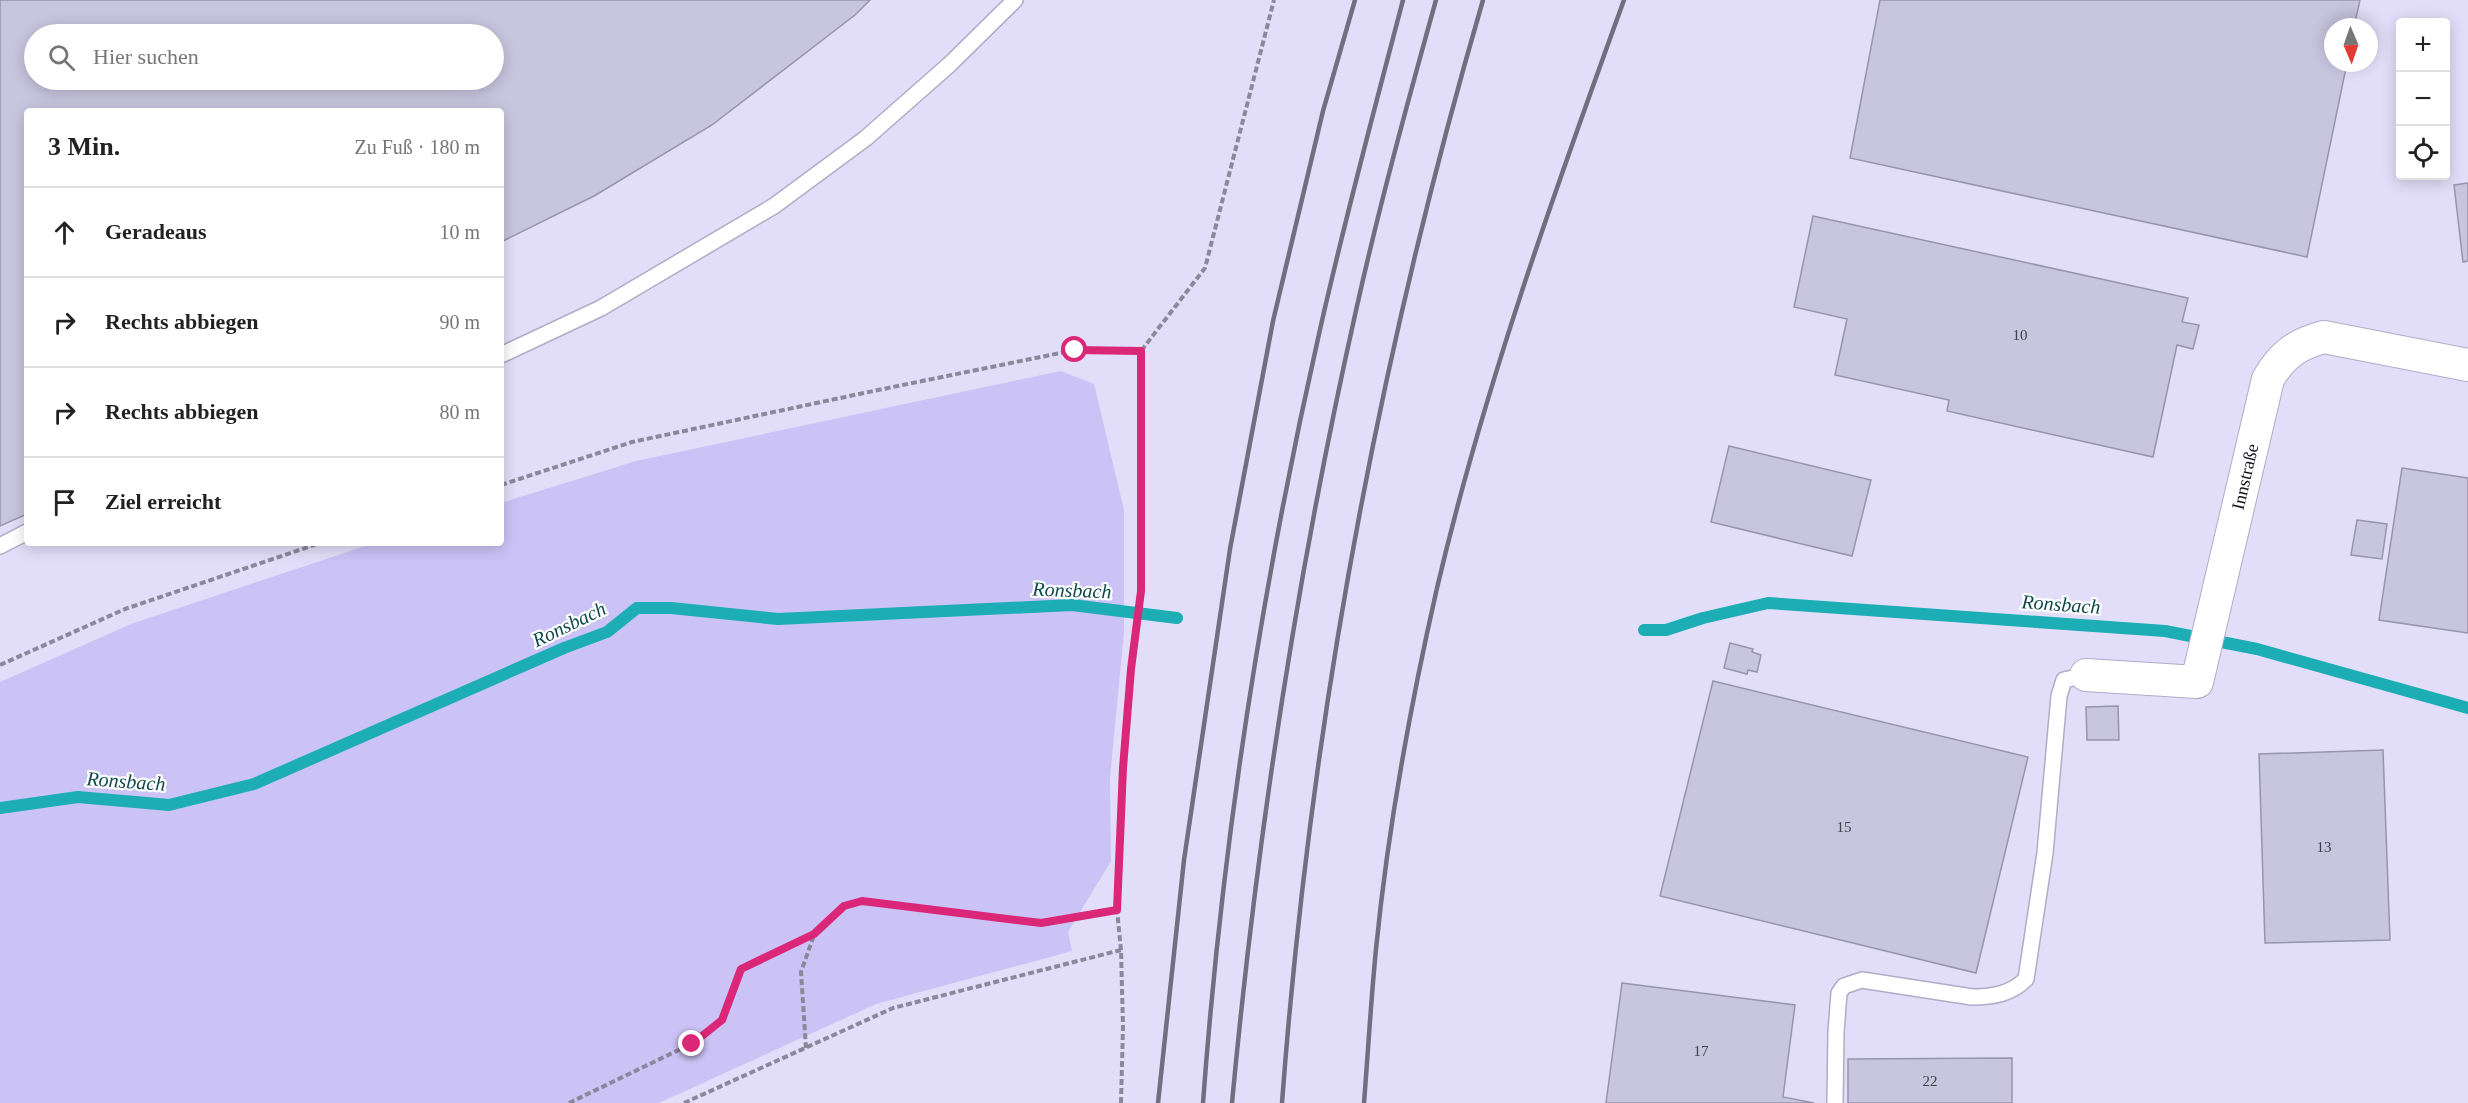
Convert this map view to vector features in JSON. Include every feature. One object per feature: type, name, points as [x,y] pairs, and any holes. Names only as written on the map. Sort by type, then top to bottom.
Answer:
[{"type":"street","name":"Innstraße","points":[[2086,675],[2197,682],[2268,379],[2289,350],[2306,341],[2324,336],[2468,365]]},
{"type":"lane","points":[[504,354],[601,308],[774,206],[866,138],[950,64],[1016,0]]},
{"type":"lane","points":[[0,546],[24,534]]},
{"type":"lane","points":[[1835,1103],[1839,993],[1844,986],[1862,980],[1972,997],[1988,997],[2012,990],[2026,979],[2045,853],[2059,696],[2064,680],[2086,675]]},
{"type":"path","points":[[1121,1103],[1123,1027],[1121,950],[1117,910],[1123,768],[1131,669],[1141,591],[1141,351],[1205,268],[1274,0]]},
{"type":"path","points":[[504,484],[632,442],[878,390],[1075,350],[1141,351]]},
{"type":"path","points":[[0,665],[125,609],[311,546]]},
{"type":"path","points":[[569,1103],[692,1044],[722,1020],[741,969],[814,934],[844,906],[862,901],[1041,923],[1117,910]]},
{"type":"path","points":[[806,1048],[801,972],[814,934]]},
{"type":"path","points":[[684,1103],[893,1008],[1121,950]]},
{"type":"shaded area","points":[[1061,371],[1094,384],[1124,510],[1124,632],[1110,778],[1111,861],[1068,932],[1072,951],[876,1004],[659,1103],[0,1103],[0,682],[131,624],[365,546],[504,546],[504,502],[636,461]]},
{"type":"building","points":[[0,0],[870,0],[855,15],[712,125],[594,196],[504,241],[504,108],[24,108],[24,515],[0,526]]},
{"type":"building","points":[[1880,0],[2360,0],[2356,18],[2324,18],[2324,72],[2345,72],[2307,257],[1850,158]]},
{"type":"building","points":[[2468,183],[2468,261],[2463,262],[2454,185]]},
{"type":"building","points":[[1813,216],[2188,298],[2182,322],[2199,325],[2193,349],[2177,345],[2153,457],[1947,411],[1949,400],[1835,375],[1847,319],[1794,307]]},
{"type":"building","points":[[1729,446],[1871,480],[1852,556],[1711,522]]},
{"type":"building","points":[[2402,468],[2468,478],[2468,633],[2379,620]]},
{"type":"building","points":[[2357,520],[2387,524],[2382,559],[2351,555]]},
{"type":"building","points":[[1730,643],[1753,649],[1752,652],[1761,655],[1757,672],[1748,670],[1747,674],[1724,668]]},
{"type":"building","points":[[1713,681],[2028,757],[1976,973],[1660,896]]},
{"type":"building","points":[[2118,706],[2119,740],[2087,740],[2086,707]]},
{"type":"building","points":[[2383,750],[2390,940],[2265,943],[2259,754]]},
{"type":"building","points":[[1622,983],[1795,1005],[1783,1097],[1814,1103],[1606,1103]]},
{"type":"building","points":[[2012,1058],[2012,1103],[1848,1103],[1848,1059]]},
{"type":"waterway","name":"Ronsbach","points":[[1644,630],[1666,630],[1703,618],[1768,603],[2165,631],[2257,649],[2468,708]]},
{"type":"waterway","name":"Ronsbach","points":[[0,808],[78,797],[169,805],[254,784],[564,648],[607,632],[637,608],[671,608],[778,619],[1072,605],[1177,618]]},
{"type":"railway","points":[[1158,1103],[1184,860],[1230,549],[1273,321],[1323,111],[1355,0]]},
{"type":"railway","points":[[1203,1103],[1221,909],[1262,620],[1298,429],[1329,292],[1403,0]]},
{"type":"railway","points":[[1232,1103],[1267,803],[1316,504],[1366,267],[1436,0]]},
{"type":"railway","points":[[1282,1103],[1294,963],[1310,824],[1330,685],[1354,546],[1411,272],[1445,135],[1483,0]]},
{"type":"railway","points":[[1364,1103],[1374,968],[1393,813],[1437,588],[1498,365],[1546,218],[1624,0]]},
{"type":"route","points":[[692,1044],[722,1020],[741,969],[814,934],[844,906],[862,901],[1041,923],[1117,910],[1123,768],[1131,669],[1141,591],[1141,351],[1075,350]]}]
